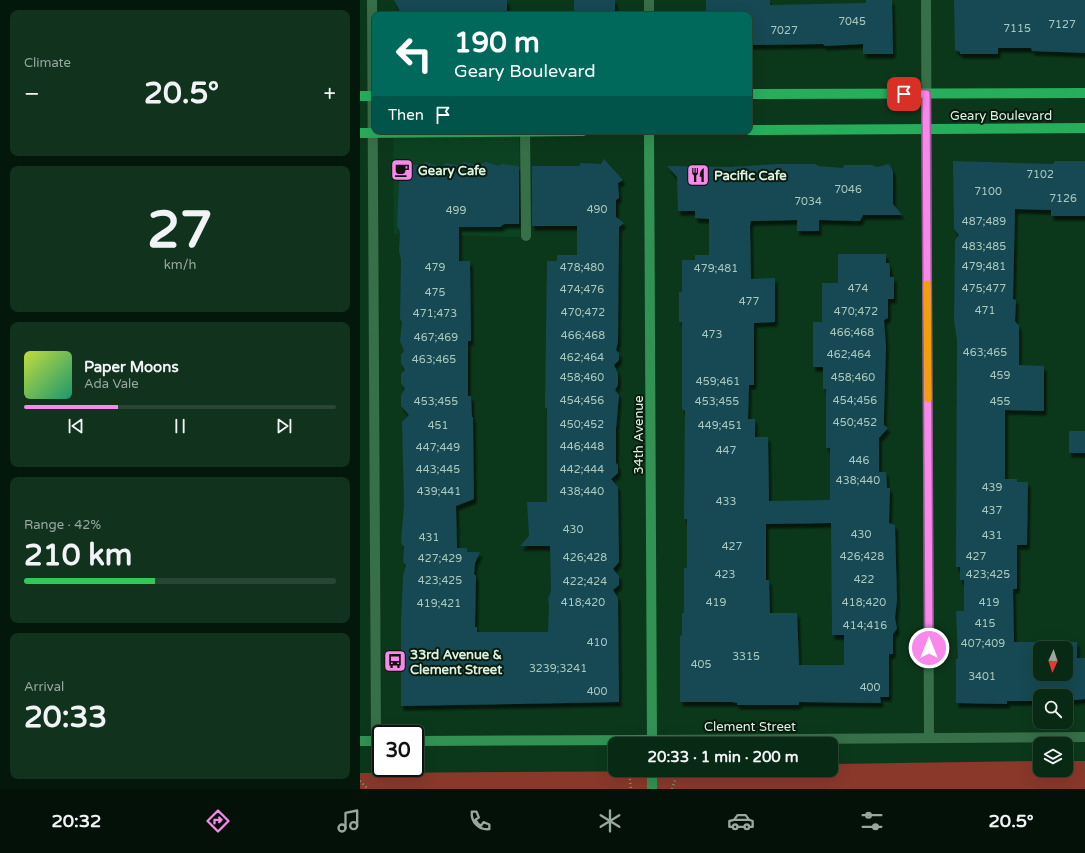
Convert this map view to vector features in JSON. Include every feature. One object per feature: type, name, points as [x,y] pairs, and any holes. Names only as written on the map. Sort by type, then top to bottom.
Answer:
[{"type":"main road","name":"Geary Boulevard","points":[[752,94],[1085,93]]},
{"type":"main road","points":[[360,96],[372,96]]},
{"type":"main road","name":"Geary Boulevard","points":[[752,130],[1085,128]]},
{"type":"main road","points":[[360,133],[372,133]]},
{"type":"street","points":[[372,0],[372,12]]},
{"type":"street","points":[[649,0],[649,12]]},
{"type":"street","points":[[926,0],[929,738]]},
{"type":"street","points":[[372,134],[378,725]]},
{"type":"street","points":[[525,134],[526,236]]},
{"type":"street","name":"34th Avenue","points":[[649,134],[652,737]]},
{"type":"street","name":"Clement Street","points":[[838,739],[1085,737]]},
{"type":"street","points":[[360,741],[372,741]]},
{"type":"street","name":"Clement Street","points":[[424,741],[608,742]]},
{"type":"street","points":[[652,777],[652,789]]},
{"type":"path","points":[[630,777],[631,789]]},
{"type":"path","points":[[672,789],[676,777]]},
{"type":"path","points":[[360,781],[368,789]]},
{"type":"shaded area","points":[[393,134],[519,134],[520,237],[394,234]]},
{"type":"shaded area","points":[[1033,761],[1033,777],[1073,777],[1073,761],[1085,761],[1085,789],[360,789],[360,773],[372,773],[372,777],[424,777],[424,773],[608,771],[608,777],[838,777],[838,764]]},
{"type":"building","points":[[394,0],[507,0],[507,12],[400,12]]},
{"type":"building","points":[[574,0],[615,0],[615,12],[574,12]]},
{"type":"building","points":[[706,0],[770,0],[770,5],[866,3],[866,0],[892,0],[893,54],[863,54],[863,44],[825,46],[823,44],[752,45],[752,12],[706,12]]},
{"type":"building","points":[[954,0],[1085,0],[1085,53],[1032,51],[1031,48],[998,48],[998,54],[960,54],[960,52],[955,50]]},
{"type":"building","points":[[604,159],[623,180],[618,183],[619,198],[616,200],[616,217],[624,223],[619,227],[618,342],[616,350],[619,353],[619,360],[614,365],[618,373],[618,385],[615,390],[619,395],[616,429],[616,463],[618,465],[618,473],[611,479],[618,487],[619,562],[613,569],[619,576],[619,585],[613,590],[618,598],[619,702],[401,706],[401,623],[403,576],[406,565],[403,562],[404,547],[401,543],[404,505],[402,422],[409,415],[401,406],[401,395],[405,389],[401,383],[401,374],[405,370],[401,363],[401,355],[404,351],[400,341],[402,322],[400,319],[400,232],[397,226],[399,182],[398,169],[404,164],[419,165],[426,162],[441,167],[446,163],[458,165],[464,162],[477,165],[486,162],[499,166],[502,164],[519,166],[519,224],[504,224],[500,227],[459,227],[459,261],[470,261],[471,341],[468,341],[468,396],[471,396],[473,417],[474,499],[456,506],[457,548],[467,548],[467,552],[480,552],[475,563],[474,574],[476,576],[475,627],[477,627],[477,632],[548,632],[548,599],[551,591],[550,546],[520,546],[529,536],[527,502],[547,502],[547,408],[545,408],[547,261],[557,261],[557,255],[577,255],[577,226],[532,226],[532,166],[579,166],[581,163],[601,164]]},
{"type":"building","points":[[953,161],[1053,164],[1055,161],[1085,161],[1085,216],[1051,216],[1051,210],[1015,209],[1013,299],[1016,300],[1015,321],[1019,325],[1019,365],[1044,366],[1044,411],[1005,410],[1005,479],[1017,479],[1017,482],[1028,482],[1027,545],[1017,545],[1017,589],[1013,589],[1014,642],[1033,642],[1033,681],[1073,681],[1073,642],[1077,642],[1077,658],[1085,658],[1085,699],[1073,700],[1073,689],[1033,689],[1033,701],[1007,701],[1007,704],[956,703],[956,659],[958,659],[956,611],[964,611],[964,580],[960,580],[960,567],[956,567],[957,341],[954,320],[955,240],[959,235],[954,229]]},
{"type":"building","points":[[778,164],[816,164],[818,166],[843,168],[844,165],[872,165],[877,167],[889,164],[893,171],[893,204],[902,215],[863,215],[860,221],[819,220],[819,231],[797,231],[797,220],[751,221],[750,226],[751,279],[775,278],[775,322],[754,323],[754,385],[749,385],[748,419],[755,419],[755,437],[768,437],[769,501],[830,500],[830,448],[826,448],[826,389],[823,389],[823,367],[813,367],[813,322],[822,322],[822,283],[838,283],[838,254],[886,254],[886,263],[889,263],[890,277],[894,277],[894,299],[888,299],[888,318],[884,320],[886,347],[884,425],[888,428],[879,438],[879,472],[886,472],[887,488],[890,488],[889,523],[895,525],[897,600],[895,618],[897,629],[893,634],[893,654],[889,654],[889,697],[880,697],[881,703],[799,702],[799,705],[737,705],[737,703],[732,702],[680,702],[680,636],[682,635],[682,613],[684,613],[684,568],[687,568],[687,519],[684,519],[685,411],[682,409],[682,322],[679,322],[679,292],[682,292],[682,260],[695,260],[695,255],[709,255],[709,219],[695,218],[695,211],[678,211],[677,177],[667,166],[729,167]],"holes":[[[831,523],[832,635],[844,635],[844,665],[799,665],[797,613],[770,613],[769,580],[766,580],[766,524]]]},
{"type":"building","points":[[1069,431],[1085,431],[1085,453],[1069,453]]},
{"type":"slow traffic","points":[[927,284],[928,399]]},
{"type":"place","name":"Geary Cafe","points":[[402,170]]},
{"type":"place","name":"Pacific Cafe","points":[[698,175]]},
{"type":"place","name":"33rd Avenue & Clement Street","points":[[395,661]]},
{"type":"route","points":[[904,94],[926,94],[929,648]]}]
